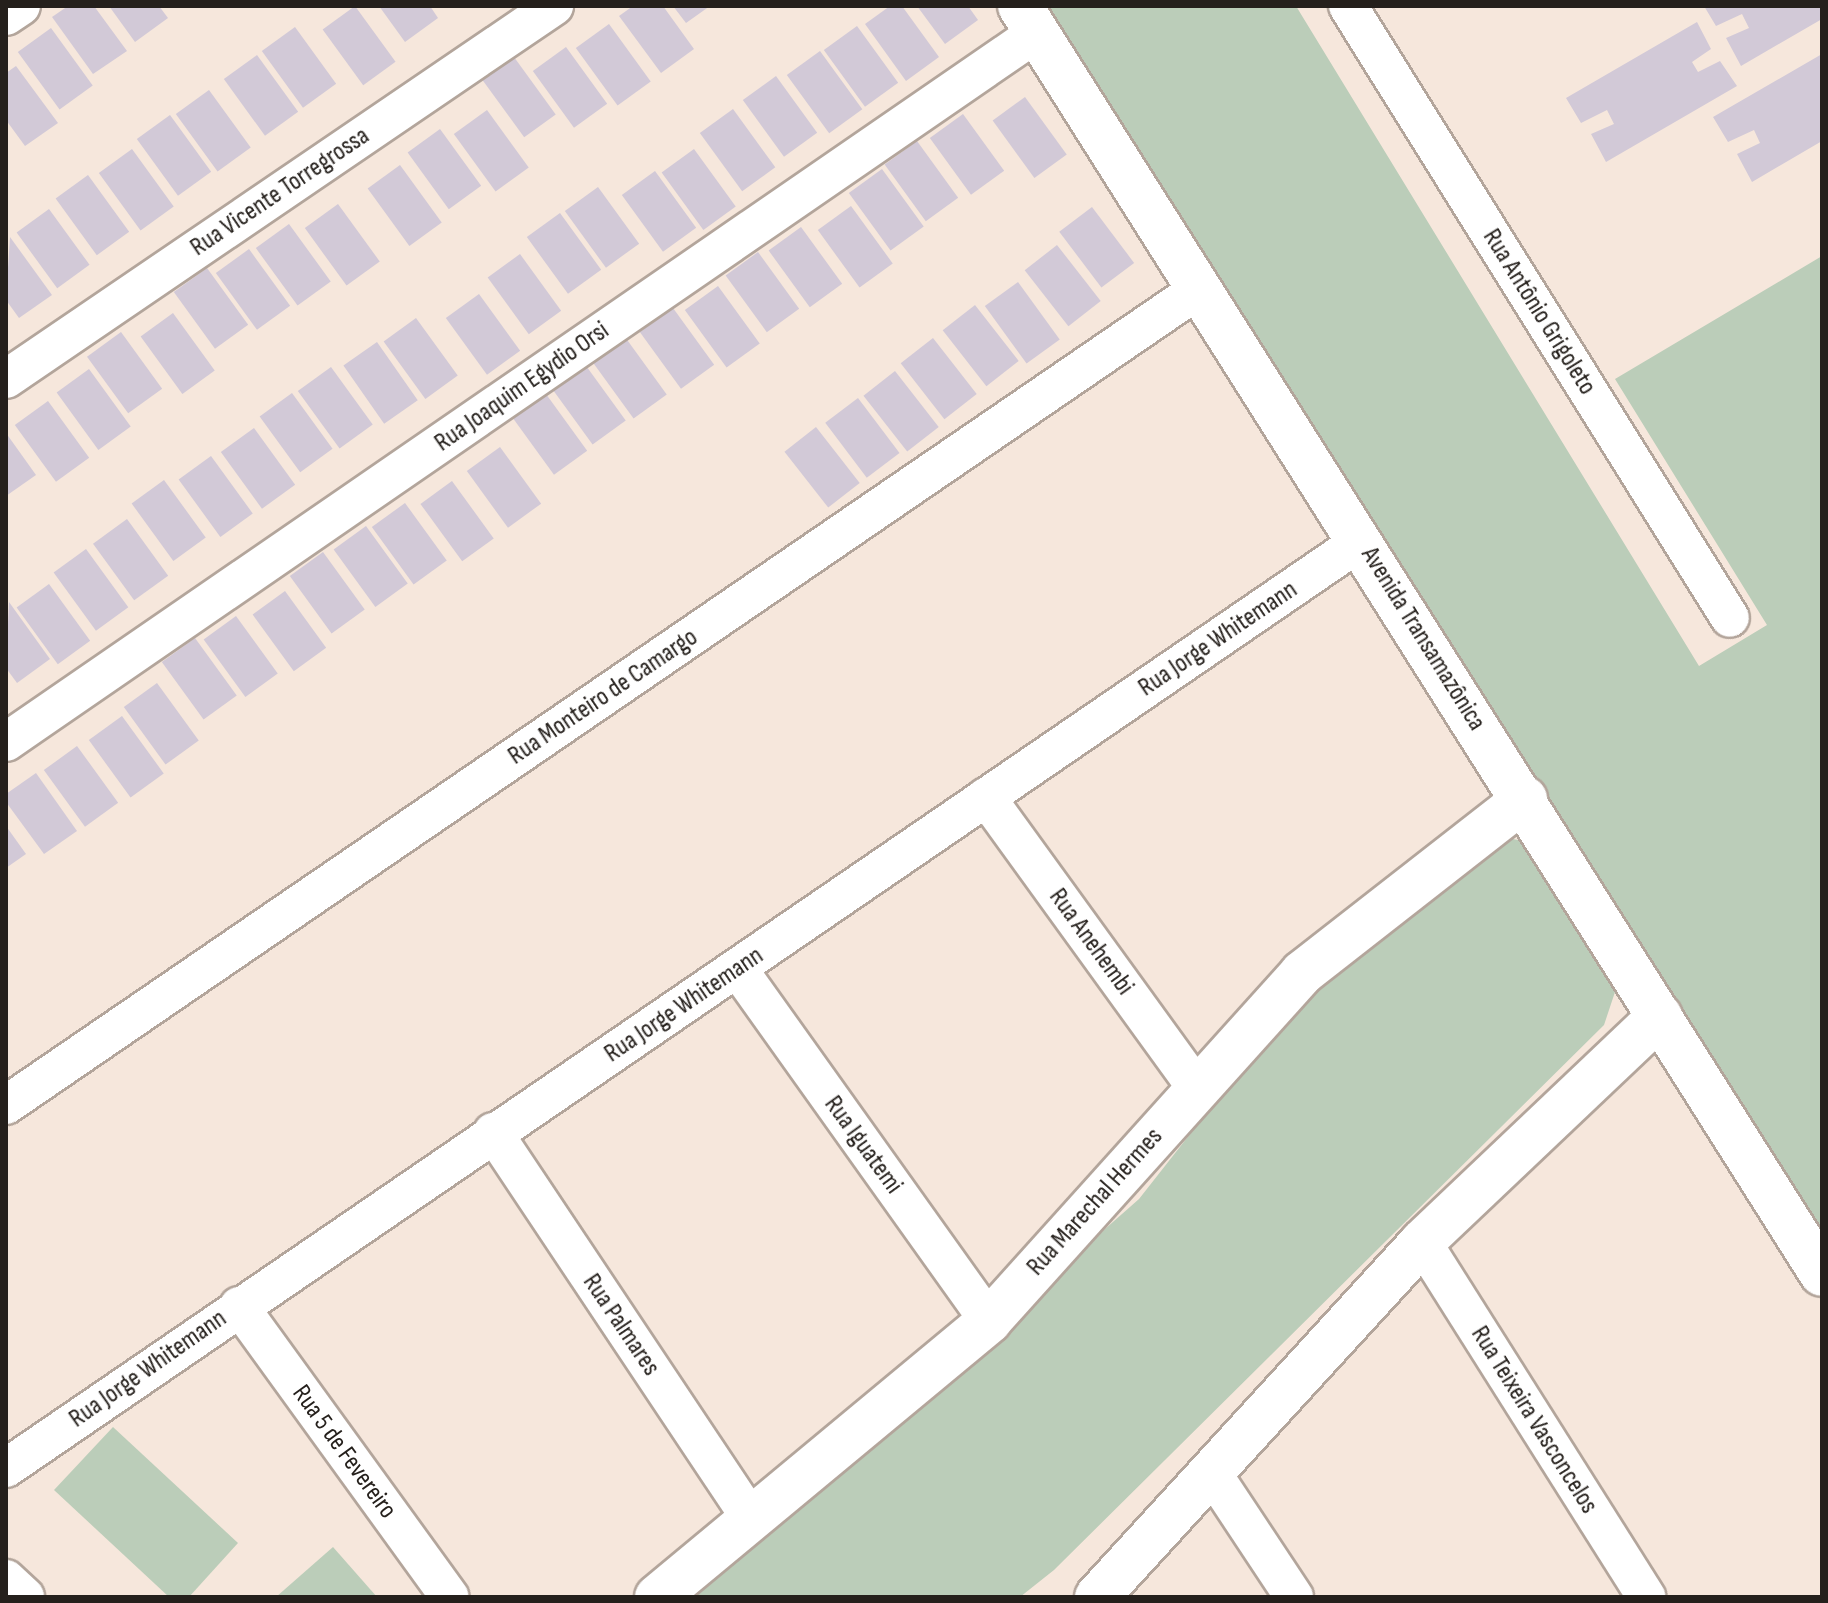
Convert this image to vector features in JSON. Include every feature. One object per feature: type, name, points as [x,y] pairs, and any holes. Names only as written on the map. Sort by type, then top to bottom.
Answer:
[{"type":"street","points":[[6,16],[21,6]]},
{"type":"street","name":"Rua Vicente Torregrossa","points":[[6,379],[554,6]]},
{"type":"street","name":"Rua Antônio Grigoleto","points":[[1348,6],[1730,618]]},
{"type":"street","name":"Avenida Transamazônica","points":[[1029,19],[1525,799],[1822,1274]]},
{"type":"street","name":"Rua Joaquim Egydio Orsi","points":[[6,742],[1029,19]]},
{"type":"street","name":"Rua Monteiro de Camargo","points":[[6,1105],[1199,289]]},
{"type":"street","name":"Rua Jorge Whitemann","points":[[6,1468],[1361,541]]},
{"type":"street","name":"Rua Anehembi","points":[[986,797],[1197,1088]]},
{"type":"street","name":"Rua Marechal Hermes","points":[[657,1597],[989,1321],[1302,973],[1525,799]]},
{"type":"street","name":"Rua Iguatemi","points":[[738,969],[989,1321]]},
{"type":"street","points":[[1097,1597],[1214,1476],[1422,1242],[1660,1016]]},
{"type":"street","name":"Rua Palmares","points":[[493,1132],[750,1517]]},
{"type":"street","name":"Rua Teixeira Vasconcelos","points":[[1422,1242],[1646,1597]]},
{"type":"street","name":"Rua 5 de Fevereiro","points":[[239,1306],[450,1597]]},
{"type":"street","points":[[1214,1476],[1294,1597]]},
{"type":"street","points":[[6,1579],[25,1597]]},
{"type":"green space","points":[[1042,6],[1296,6],[1699,666],[1767,625],[1615,379],[1822,256],[1822,1240]]},
{"type":"green space","points":[[1501,837],[1530,842],[1617,986],[1604,1025],[1054,1570],[1020,1597],[688,1597],[1139,1199],[1319,970]]},
{"type":"green space","points":[[113,1427],[238,1543],[189,1597],[169,1597],[54,1490]]},
{"type":"green space","points":[[333,1547],[377,1597],[276,1597]]},
{"type":"building","points":[[68,6],[94,6],[127,51],[93,74],[52,17]]},
{"type":"building","points":[[109,6],[159,6],[168,18],[135,42]]},
{"type":"building","points":[[355,6],[396,62],[363,85],[323,30]]},
{"type":"building","points":[[379,6],[430,6],[438,18],[405,42]]},
{"type":"building","points":[[633,6],[663,6],[694,49],[661,73],[619,16]]},
{"type":"building","points":[[673,6],[710,6],[686,23]]},
{"type":"building","points":[[890,6],[902,6],[939,57],[906,81],[865,24]]},
{"type":"building","points":[[917,6],[968,6],[978,20],[945,44]]},
{"type":"building","points":[[1704,6],[1822,6],[1822,19],[1741,66],[1726,38],[1749,28],[1742,14],[1716,26]]},
{"type":"building","points":[[1697,22],[1711,49],[1692,62],[1698,72],[1720,61],[1737,86],[1606,162],[1591,134],[1614,124],[1607,110],[1581,123],[1566,98]]},
{"type":"building","points":[[609,24],[651,81],[618,106],[576,48]]},
{"type":"building","points":[[857,26],[898,83],[865,107],[824,50]]},
{"type":"building","points":[[295,27],[336,84],[303,108],[262,51]]},
{"type":"building","points":[[51,28],[93,85],[60,110],[18,52]]},
{"type":"building","points":[[566,47],[607,104],[574,128],[533,71]]},
{"type":"building","points":[[820,51],[862,109],[829,133],[787,75]]},
{"type":"building","points":[[1822,54],[1822,141],[1752,182],[1737,154],[1760,143],[1754,130],[1728,142],[1713,117]]},
{"type":"building","points":[[257,55],[298,112],[265,136],[224,79]]},
{"type":"building","points":[[514,57],[556,114],[524,137],[482,80]]},
{"type":"building","points":[[16,66],[58,123],[25,146],[6,120],[6,73]]},
{"type":"building","points":[[776,76],[817,133],[784,157],[743,100]]},
{"type":"building","points":[[209,90],[251,147],[218,172],[176,114]]},
{"type":"building","points":[[1025,97],[1067,154],[1034,178],[993,121]]},
{"type":"building","points":[[733,109],[775,167],[742,191],[700,133]]},
{"type":"building","points":[[487,110],[529,167],[496,192],[454,134]]},
{"type":"building","points":[[963,114],[1004,171],[971,195],[930,138]]},
{"type":"building","points":[[170,115],[211,172],[178,196],[137,139]]},
{"type":"building","points":[[440,129],[481,186],[449,209],[408,153]]},
{"type":"building","points":[[917,141],[958,198],[926,221],[885,165]]},
{"type":"building","points":[[132,149],[174,206],[141,231],[99,173]]},
{"type":"building","points":[[694,149],[736,206],[703,230],[662,173]]},
{"type":"building","points":[[400,165],[442,222],[409,246],[368,189]]},
{"type":"building","points":[[882,169],[924,226],[891,251],[849,193]]},
{"type":"building","points":[[655,171],[696,228],[663,252],[622,195]]},
{"type":"building","points":[[88,175],[129,232],[97,255],[56,199]]},
{"type":"building","points":[[598,187],[639,244],[606,268],[565,211]]},
{"type":"building","points":[[338,204],[380,261],[347,286],[305,228]]},
{"type":"building","points":[[851,206],[893,263],[860,288],[818,230]]},
{"type":"building","points":[[1092,207],[1134,263],[1101,288],[1059,232]]},
{"type":"building","points":[[49,209],[90,265],[57,288],[17,233]]},
{"type":"building","points":[[560,213],[601,270],[568,294],[527,237]]},
{"type":"building","points":[[289,224],[331,281],[298,306],[256,248]]},
{"type":"building","points":[[801,227],[842,284],[810,307],[769,251]]},
{"type":"building","points":[[10,237],[52,295],[19,318],[6,300]]},
{"type":"building","points":[[1057,245],[1101,301],[1068,326],[1025,270]]},
{"type":"building","points":[[249,249],[290,306],[257,330],[216,273]]},
{"type":"building","points":[[758,252],[799,309],[767,332],[726,276]]},
{"type":"building","points":[[520,254],[561,311],[529,334],[488,278]]},
{"type":"building","points":[[207,268],[248,325],[215,349],[174,292]]},
{"type":"building","points":[[1018,282],[1060,339],[1027,364],[985,306]]},
{"type":"building","points":[[718,286],[760,343],[727,368],[685,310]]},
{"type":"building","points":[[479,294],[520,351],[487,375],[446,318]]},
{"type":"building","points":[[975,305],[1019,361],[986,386],[943,330]]},
{"type":"building","points":[[673,308],[714,365],[681,389],[640,332]]},
{"type":"building","points":[[173,313],[215,370],[182,394],[141,337]]},
{"type":"building","points":[[416,318],[458,375],[425,399],[384,342]]},
{"type":"building","points":[[121,332],[162,389],[128,413],[87,357]]},
{"type":"building","points":[[625,337],[667,394],[634,419],[592,361]]},
{"type":"building","points":[[933,338],[977,394],[944,419],[901,363]]},
{"type":"building","points":[[377,342],[418,400],[384,424],[343,366]]},
{"type":"building","points":[[584,363],[626,420],[593,445],[551,387]]},
{"type":"building","points":[[331,367],[373,424],[340,449],[298,391]]},
{"type":"building","points":[[89,369],[131,426],[98,450],[57,393]]},
{"type":"building","points":[[895,371],[939,427],[907,452],[863,396]]},
{"type":"building","points":[[292,393],[333,449],[300,472],[260,417]]},
{"type":"building","points":[[546,394],[587,451],[554,475],[513,418]]},
{"type":"building","points":[[858,398],[900,453],[867,478],[825,423]]},
{"type":"building","points":[[48,401],[89,458],[56,482],[15,425]]},
{"type":"building","points":[[816,427],[860,483],[828,508],[784,452]]},
{"type":"building","points":[[254,428],[295,485],[262,509],[221,452]]},
{"type":"building","points":[[6,433],[36,475],[6,496]]},
{"type":"building","points":[[500,447],[541,504],[508,528],[467,471]]},
{"type":"building","points":[[211,456],[253,513],[220,537],[179,480]]},
{"type":"building","points":[[164,480],[206,537],[173,561],[132,504]]},
{"type":"building","points":[[452,481],[494,538],[462,561],[420,504]]},
{"type":"building","points":[[405,503],[447,560],[414,585],[372,527]]},
{"type":"building","points":[[127,519],[168,576],[134,600],[93,544]]},
{"type":"building","points":[[366,526],[408,583],[375,607],[334,550]]},
{"type":"building","points":[[86,549],[128,607],[96,631],[54,573]]},
{"type":"building","points":[[323,552],[365,609],[332,634],[290,576]]},
{"type":"building","points":[[49,584],[90,641],[58,664],[17,608]]},
{"type":"building","points":[[285,591],[326,648],[294,671],[253,615]]},
{"type":"building","points":[[9,602],[50,659],[17,683],[6,668]]},
{"type":"building","points":[[236,616],[278,673],[245,697],[204,640]]},
{"type":"building","points":[[195,638],[237,695],[204,720],[162,662]]},
{"type":"building","points":[[157,683],[199,740],[166,765],[124,707]]},
{"type":"building","points":[[122,716],[164,773],[131,798],[89,740]]},
{"type":"building","points":[[77,746],[118,803],[85,827],[44,770]]},
{"type":"building","points":[[36,773],[77,831],[44,854],[6,802],[6,794]]},
{"type":"building","points":[[6,826],[26,854],[6,868]]}]
